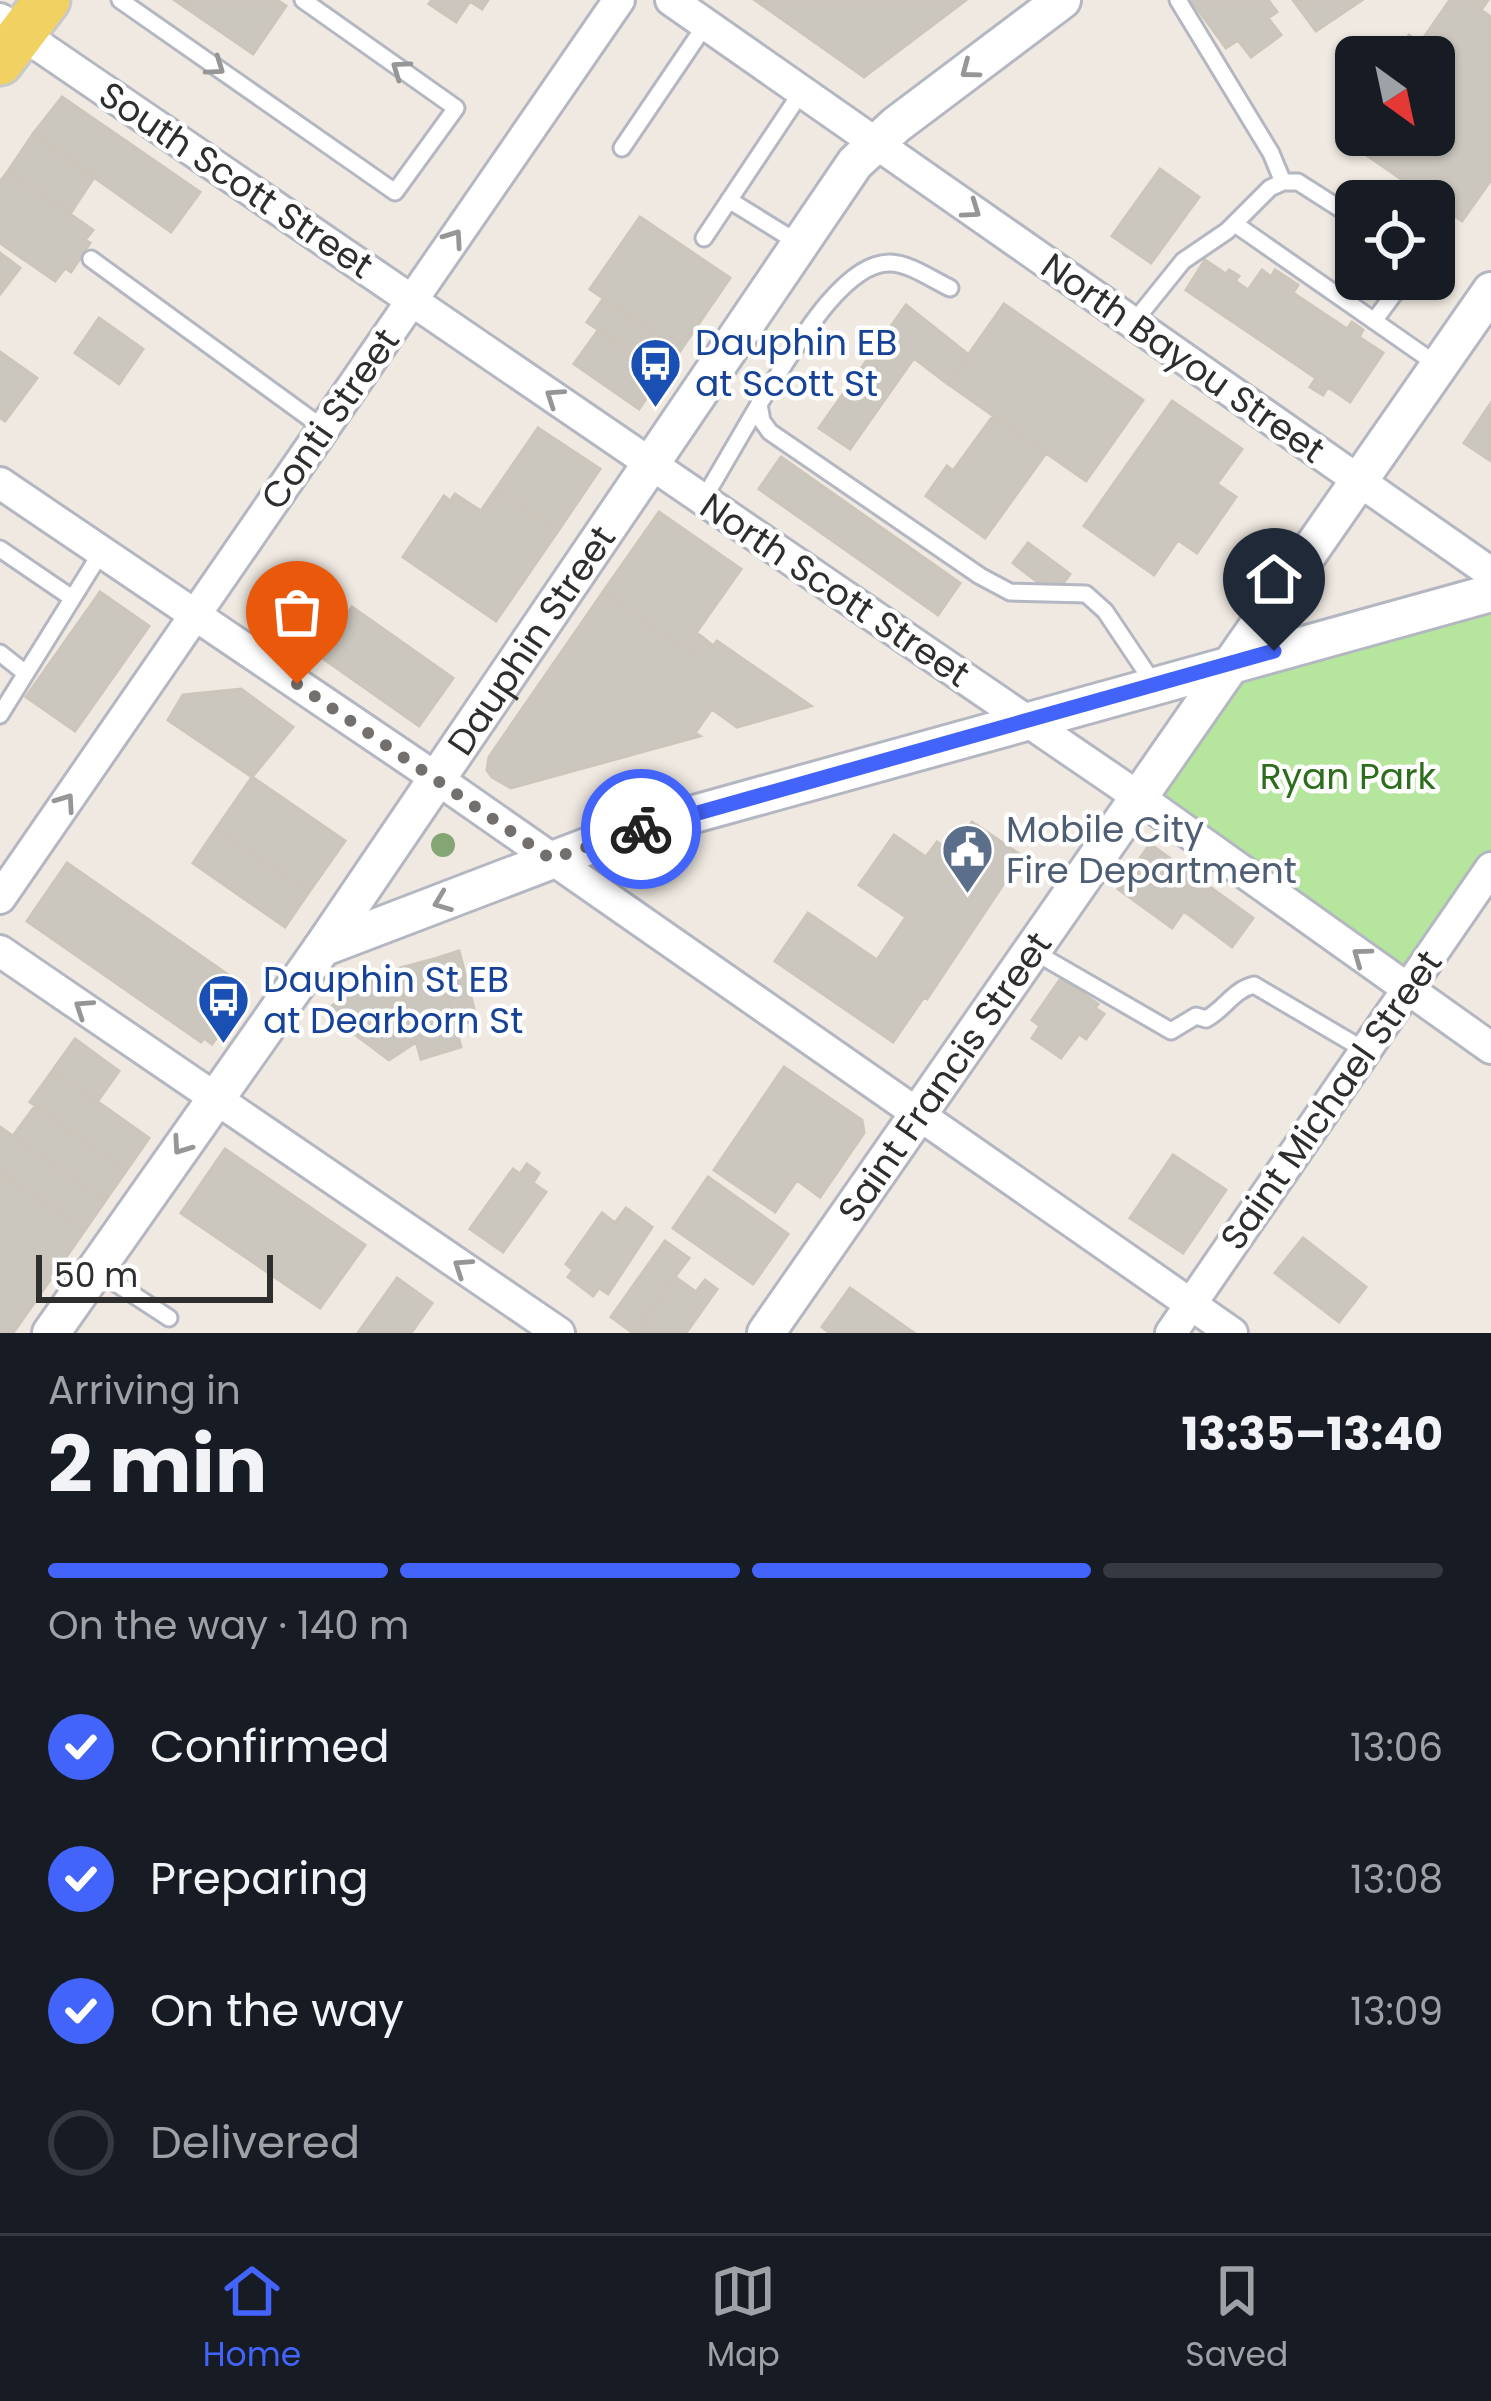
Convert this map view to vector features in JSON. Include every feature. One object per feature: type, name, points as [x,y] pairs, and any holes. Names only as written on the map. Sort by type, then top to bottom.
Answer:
[{"type":"street","name":"Conti Street","points":[[0,898],[619,0]]},
{"type":"street","name":"North Bayou Street","points":[[671,0],[1491,573]]},
{"type":"street","name":"Dauphin Street","points":[[51,1333],[322,948],[855,163],[1062,0]]},
{"type":"street","name":"South Scott Street","points":[[17,29],[651,464]]},
{"type":"street","name":"Saint Francis Street","points":[[766,1333],[1491,291]]},
{"type":"street","name":"North Scott Street","points":[[651,464],[1137,796],[1491,1048]]},
{"type":"street","points":[[0,483],[436,778],[1232,1333]]},
{"type":"street","points":[[322,948],[615,836],[1491,593]]},
{"type":"street","name":"Saint Michael Street","points":[[1172,1333],[1491,868]]},
{"type":"street","points":[[0,951],[559,1333]]},
{"type":"lane","points":[[119,0],[395,192],[456,108],[302,0]]},
{"type":"lane","points":[[1178,0],[1271,153],[1282,182]]},
{"type":"lane","points":[[622,148],[706,25]]},
{"type":"lane","points":[[704,238],[802,91]]},
{"type":"lane","points":[[1133,323],[1183,261],[1235,224],[1270,188],[1298,182],[1335,205]]},
{"type":"lane","points":[[729,200],[800,244]]},
{"type":"lane","points":[[1235,224],[1438,366]]},
{"type":"lane","points":[[91,259],[323,428]]},
{"type":"lane","points":[[704,500],[759,404],[837,291],[866,265],[895,262],[950,288]]},
{"type":"lane","points":[[1375,321],[1390,300]]},
{"type":"lane","points":[[759,404],[770,432],[980,576],[1010,592],[1086,594],[1105,610],[1154,684]]},
{"type":"lane","points":[[0,549],[72,598]]},
{"type":"lane","points":[[0,715],[102,551]]},
{"type":"lane","points":[[0,653],[24,672]]},
{"type":"lane","points":[[1031,950],[1171,1030],[1196,1016],[1206,1019],[1225,1009],[1234,994],[1254,985],[1366,1051]]},
{"type":"lane","points":[[94,1270],[169,1318]]},
{"type":"green space","name":"Ryan Park","points":[[1491,593],[1491,868],[1408,990],[1137,796],[1230,662]]},
{"type":"building","points":[[277,0],[286,6],[253,54],[176,1]]},
{"type":"building","points":[[432,0],[488,0],[482,9],[470,1],[456,22],[429,4]]},
{"type":"building","points":[[755,0],[966,0],[864,77]]},
{"type":"building","points":[[1191,0],[1268,0],[1277,12],[1268,18],[1281,35],[1251,57],[1238,40],[1226,48]]},
{"type":"building","points":[[1293,0],[1362,0],[1316,31]]},
{"type":"building","points":[[1450,0],[1488,0],[1481,10],[1491,17],[1491,180],[1462,221],[1455,216],[1455,180],[1403,180],[1368,156],[1455,156],[1455,36],[1425,36]]},
{"type":"building","points":[[62,97],[200,192],[171,232],[33,134]]},
{"type":"building","points":[[33,134],[95,176],[70,214],[8,171]]},
{"type":"building","points":[[1160,169],[1199,197],[1151,263],[1112,236]]},
{"type":"building","points":[[8,171],[93,230],[71,272],[65,268],[55,281],[0,243],[0,182]]},
{"type":"building","points":[[640,217],[730,278],[680,351],[590,289]]},
{"type":"building","points":[[0,253],[20,268],[0,294]]},
{"type":"building","points":[[1205,260],[1226,274],[1229,270],[1239,276],[1235,281],[1248,290],[1262,270],[1271,277],[1275,270],[1298,285],[1293,293],[1347,329],[1352,322],[1363,330],[1359,337],[1383,353],[1350,402],[1328,387],[1323,395],[1310,387],[1316,378],[1186,290]]},
{"type":"building","points":[[603,299],[680,351],[663,374],[587,322]]},
{"type":"building","points":[[1004,304],[1143,400],[1086,481],[948,384]]},
{"type":"building","points":[[906,305],[969,355],[948,384],[914,358],[850,449],[819,428]]},
{"type":"building","points":[[99,318],[143,349],[119,384],[75,353]]},
{"type":"building","points":[[599,329],[663,374],[639,409],[574,364]]},
{"type":"building","points":[[0,352],[37,378],[5,421],[0,418]]},
{"type":"building","points":[[1172,401],[1242,449],[1217,484],[1236,497],[1197,553],[1178,540],[1154,575],[1084,526]]},
{"type":"building","points":[[1491,403],[1491,461],[1464,443]]},
{"type":"building","points":[[993,416],[1046,453],[985,538],[926,496],[947,466],[953,471]]},
{"type":"building","points":[[538,428],[600,469],[558,531],[496,489]]},
{"type":"building","points":[[781,457],[960,583],[938,615],[759,489]]},
{"type":"building","points":[[496,489],[558,531],[496,621],[403,557],[444,496],[450,501],[455,494],[481,511]]},
{"type":"building","points":[[659,512],[741,569],[696,633],[702,637],[691,653],[603,592]]},
{"type":"building","points":[[1028,543],[1070,574],[1059,589],[1047,580],[1043,586],[1013,563]]},
{"type":"building","points":[[100,592],[149,626],[75,731],[26,697]]},
{"type":"building","points":[[603,592],[691,653],[702,637],[713,646],[717,641],[811,706],[737,727],[712,709],[695,733],[700,736],[511,788],[487,770],[489,757]]},
{"type":"building","points":[[352,607],[453,678],[419,726],[318,655]]},
{"type":"building","points":[[241,689],[293,727],[252,777],[168,720],[183,695]]},
{"type":"building","points":[[252,777],[345,841],[309,892],[216,829]]},
{"type":"building","points":[[972,822],[1022,856],[893,1042],[775,961],[808,913],[877,960],[906,917],[859,885],[894,835],[926,857],[937,842],[952,852]]},
{"type":"building","points":[[216,829],[309,892],[285,927],[193,863]]},
{"type":"building","points":[[1150,844],[1253,918],[1232,947],[1184,911],[1172,928],[1118,889]]},
{"type":"building","points":[[67,863],[243,985],[221,1016],[228,1021],[212,1044],[204,1038],[201,1042],[27,921]]},
{"type":"building","points":[[459,951],[477,1020],[455,1026],[437,958]]},
{"type":"building","points":[[437,958],[461,1047],[421,1059],[396,969]]},
{"type":"building","points":[[396,969],[416,1042],[389,1060],[325,1012],[368,976]]},
{"type":"building","points":[[1061,978],[1098,1004],[1095,1008],[1104,1014],[1086,1039],[1079,1034],[1061,1058],[1032,1038],[1040,1026],[1032,1020]]},
{"type":"building","points":[[75,1039],[119,1071],[97,1102],[53,1070]]},
{"type":"building","points":[[784,1067],[862,1120],[864,1133],[820,1197],[797,1180],[775,1212],[714,1170]]},
{"type":"building","points":[[53,1070],[149,1138],[126,1171],[30,1102]]},
{"type":"building","points":[[35,1106],[126,1171],[105,1201],[13,1136]]},
{"type":"building","points":[[0,1127],[105,1201],[85,1230],[0,1172]]},
{"type":"building","points":[[225,1149],[365,1245],[320,1308],[181,1213]]},
{"type":"building","points":[[1173,1155],[1226,1190],[1183,1253],[1130,1218]]},
{"type":"building","points":[[527,1164],[539,1173],[533,1183],[546,1192],[503,1252],[470,1229],[513,1169],[520,1174]]},
{"type":"building","points":[[0,1172],[85,1230],[13,1333],[0,1333]]},
{"type":"building","points":[[708,1177],[788,1234],[753,1284],[673,1228]]},
{"type":"building","points":[[626,1208],[652,1227],[608,1294],[599,1288],[593,1296],[568,1277],[573,1270],[566,1264],[602,1213],[615,1223]]},
{"type":"building","points":[[1303,1238],[1366,1287],[1339,1322],[1275,1273]]},
{"type":"building","points":[[665,1241],[689,1258],[633,1333],[611,1317]]},
{"type":"building","points":[[675,1277],[696,1292],[705,1280],[717,1289],[686,1333],[635,1333]]},
{"type":"building","points":[[397,1278],[432,1303],[411,1333],[358,1333]]},
{"type":"building","points":[[850,1288],[914,1333],[830,1333],[822,1327]]},
{"type":"way so far","points":[[297,684],[551,859],[641,829]]},
{"type":"place","name":"Dauphin EB at Scott St","points":[[656,409]]},
{"type":"place","name":"Mobile City Fire Department","points":[[967,896]]},
{"type":"place","name":"Dauphin St EB at Dearborn St","points":[[224,1046]]},
{"type":"route","points":[[641,829],[1274,651]]}]
